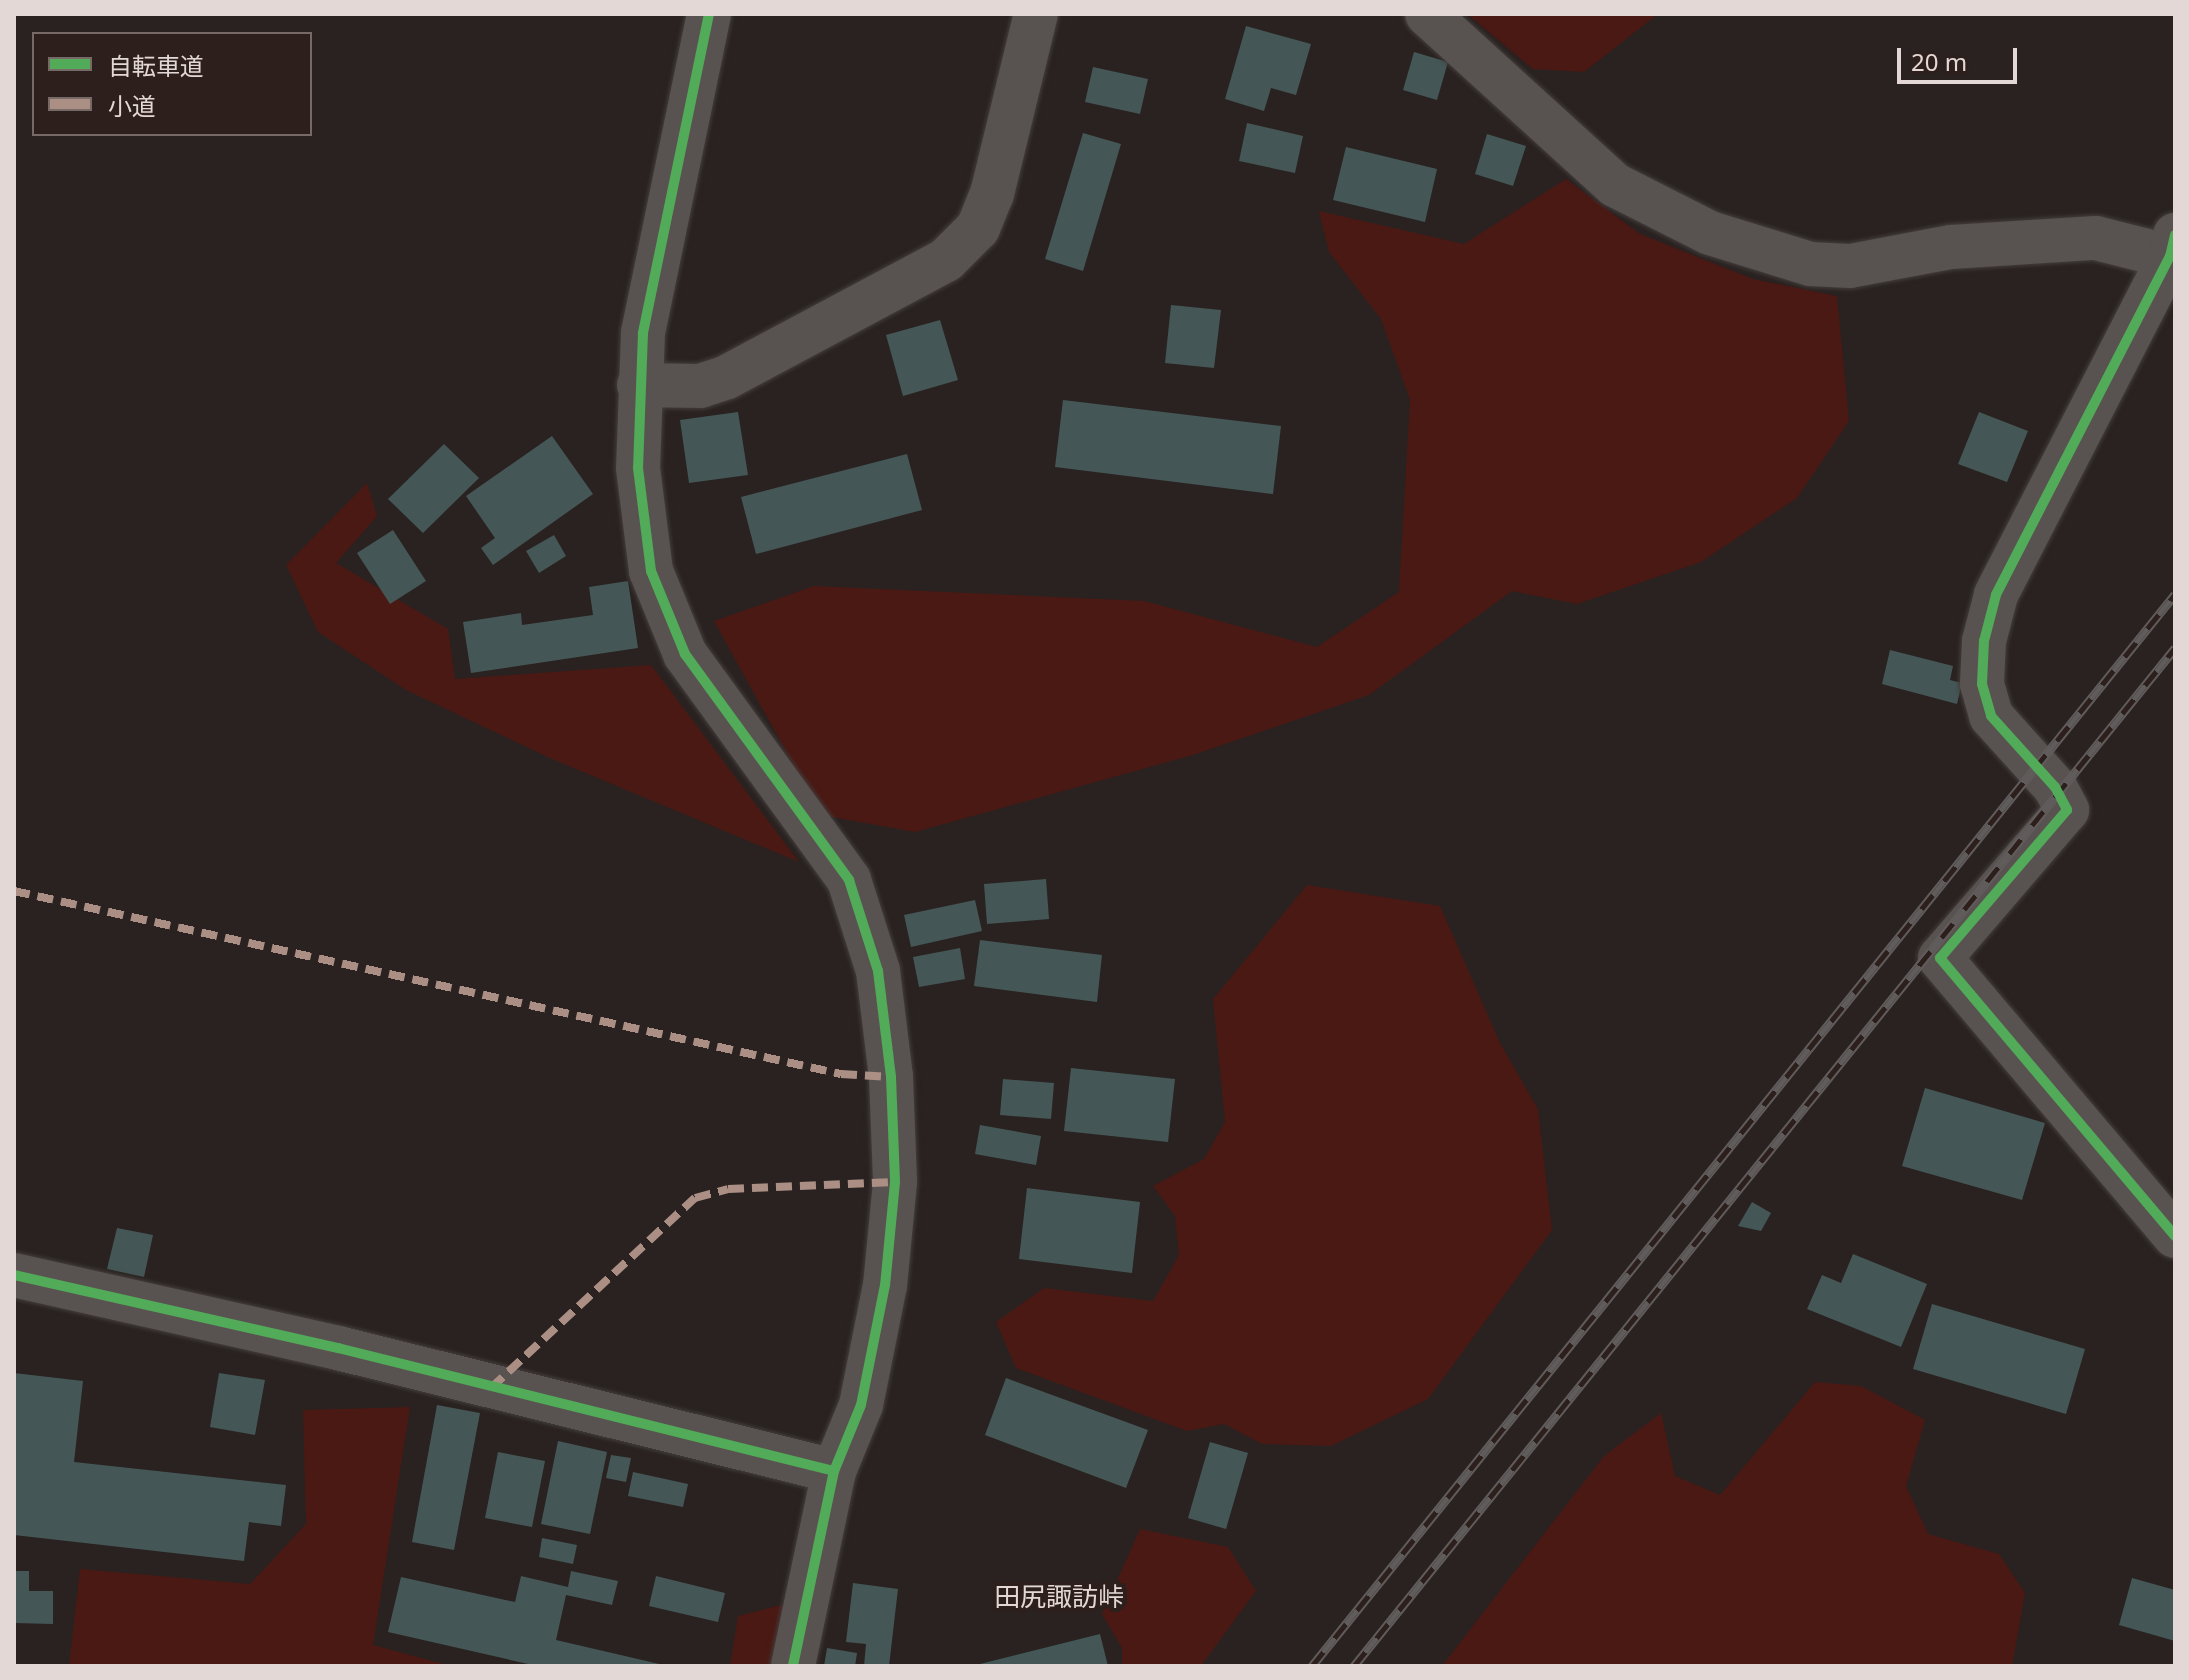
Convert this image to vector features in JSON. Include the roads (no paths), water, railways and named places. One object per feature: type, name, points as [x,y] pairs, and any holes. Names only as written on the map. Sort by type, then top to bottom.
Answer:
[{"type":"street","points":[[709,14],[643,333],[638,468],[651,571],[685,654],[849,880],[878,971],[891,1077],[895,1182],[885,1285],[861,1405],[834,1471],[793,1666]]},
{"type":"street","points":[[639,385],[700,386],[727,377],[946,260],[978,228],[992,194],[1036,14]]},
{"type":"street","points":[[1427,14],[1615,185],[1710,233],[1810,264],[1850,266],[1951,247],[2096,238],[2173,250],[1996,595],[1984,641],[1982,684],[1991,716],[2055,787],[2067,810],[1940,958],[2175,1236]]},
{"type":"street","points":[[14,1275],[338,1348],[834,1471]]},
{"type":"railway","points":[[1312,1666],[2175,594]]},
{"type":"railway","points":[[1354,1666],[2175,648]]},
{"type":"district","name":"田尻諏訪峠","points":[[1059,1597]]}]
